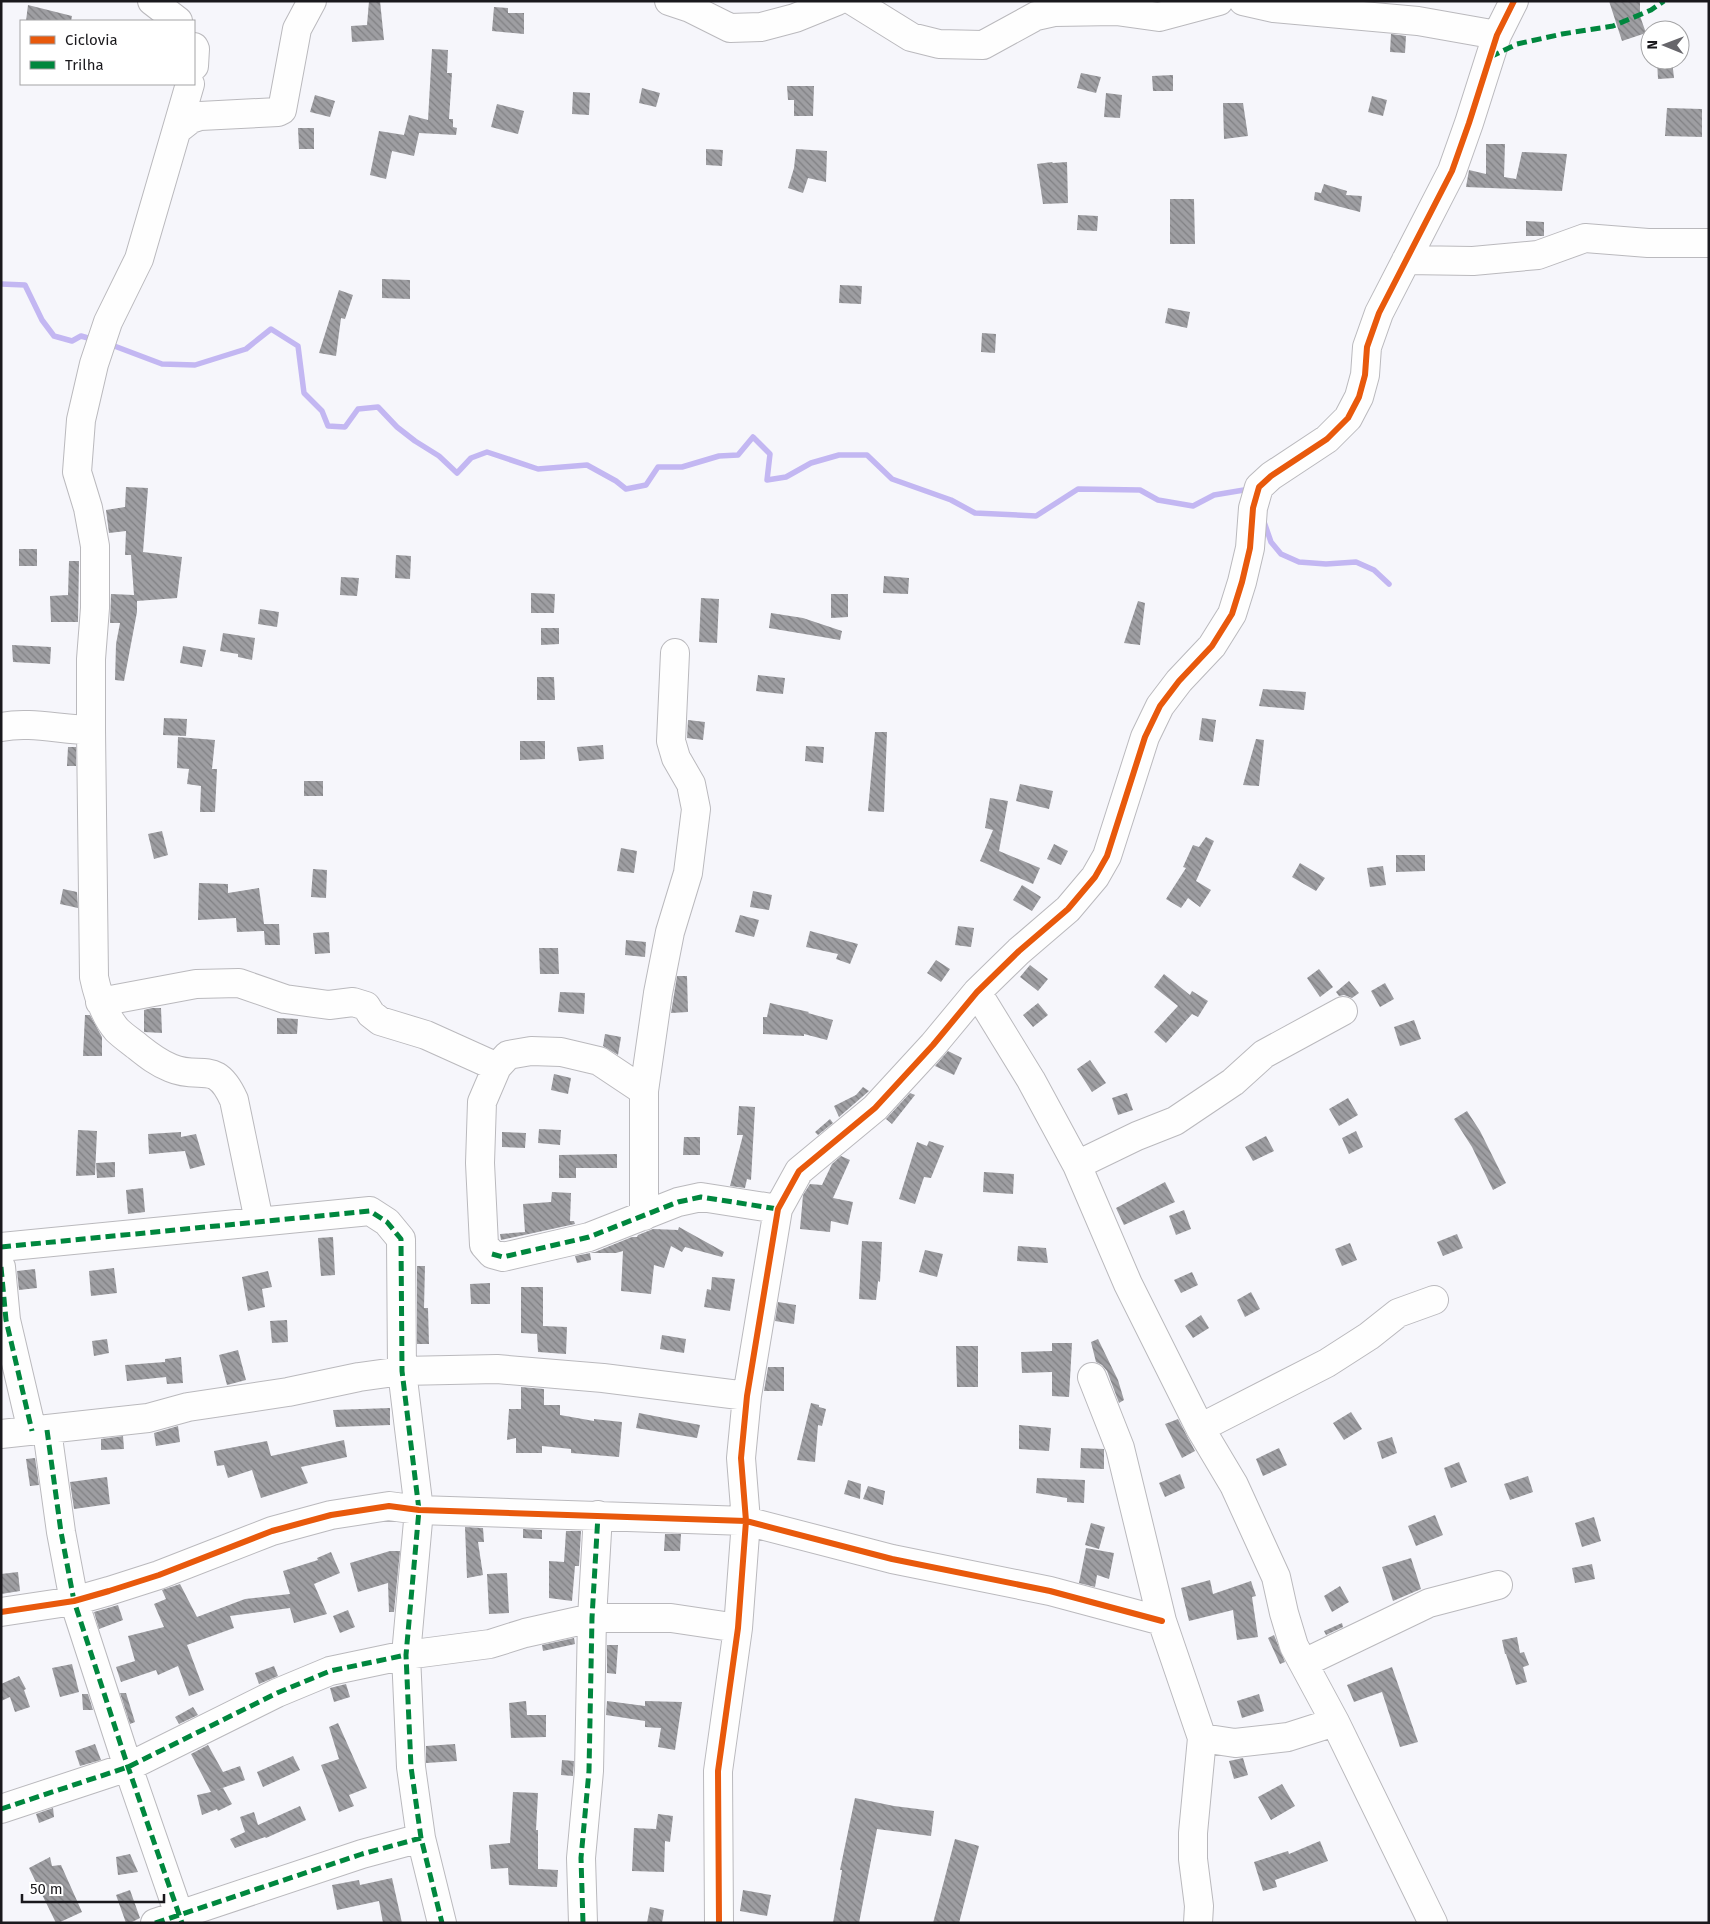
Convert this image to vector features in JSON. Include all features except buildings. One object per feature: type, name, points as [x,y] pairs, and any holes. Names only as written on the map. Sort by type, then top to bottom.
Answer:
[{"type":"street","points":[[152,1],[177,20]]},
{"type":"street","points":[[177,130],[191,119],[200,116],[278,112],[282,110],[297,29],[312,1]]},
{"type":"street","points":[[669,1],[690,8],[730,28],[761,27],[795,18],[837,1]]},
{"type":"street","points":[[853,1],[911,37],[939,44],[983,45],[1036,16],[1054,12],[1116,11],[1159,17],[1219,1]]},
{"type":"street","points":[[1243,1],[1274,8],[1418,22],[1497,35]]},
{"type":"street","points":[[719,1923],[718,1771],[738,1628],[746,1520],[742,1458],[747,1396],[778,1209],[799,1171],[875,1108],[933,1045],[977,992],[1019,951],[1068,909],[1095,876],[1107,856],[1145,737],[1160,706],[1179,681],[1212,646],[1232,614],[1250,548],[1253,508],[1259,487],[1271,476],[1327,439],[1348,418],[1359,396],[1365,375],[1367,347],[1379,313],[1452,171],[1497,35],[1514,1]]},
{"type":"street","points":[[190,85],[139,259],[108,322],[94,364],[81,420],[77,472],[88,508],[95,546],[95,608],[91,659],[94,977],[100,1002],[117,1030],[153,1059],[172,1069],[207,1072],[220,1079],[228,1088],[236,1109],[259,1221]]},
{"type":"street","points":[[1406,260],[1473,261],[1530,256],[1538,255],[1585,238],[1648,244],[1709,243]]},
{"type":"street","points":[[644,1216],[644,1091],[658,992],[670,932],[688,872],[696,809],[691,784],[676,758],[671,741],[675,653]]},
{"type":"street","points":[[1,727],[42,726],[72,730],[91,730]]},
{"type":"street","points":[[100,1002],[196,984],[239,983],[285,999],[330,1005],[353,1002],[362,1004],[380,1021],[426,1035],[497,1067]]},
{"type":"street","points":[[977,992],[1031,1080],[1076,1165],[1128,1284],[1200,1428],[1234,1485],[1276,1577],[1294,1646],[1335,1722],[1433,1923]]},
{"type":"street","points":[[1076,1165],[1138,1136],[1176,1121],[1233,1082],[1264,1054],[1343,1011]]},
{"type":"street","points":[[644,1091],[599,1060],[561,1052],[531,1051],[508,1055],[497,1067],[482,1102],[480,1163],[484,1245],[492,1254],[503,1257],[589,1237],[678,1202],[701,1197],[778,1209]]},
{"type":"street","points":[[1,1248],[370,1211],[387,1222],[401,1239],[402,1371],[419,1510],[406,1654],[411,1766],[421,1838],[442,1923]]},
{"type":"street","points":[[1,1267],[6,1320],[40,1430],[74,1601],[128,1767],[172,1920],[302,1873],[421,1838]]},
{"type":"street","points":[[1200,1428],[1327,1363],[1369,1336],[1398,1313],[1434,1300]]},
{"type":"street","points":[[1,1434],[148,1418],[188,1407],[288,1392],[358,1377],[402,1371],[497,1368],[603,1378],[747,1396]]},
{"type":"street","points":[[1092,1377],[1120,1448],[1162,1621],[1202,1738],[1193,1850],[1199,1906],[1198,1923]]},
{"type":"street","points":[[1,1612],[74,1601],[159,1575],[272,1531],[331,1515],[389,1506],[419,1510],[746,1520],[892,1559],[1050,1591],[1162,1621]]},
{"type":"street","points":[[583,1923],[581,1858],[589,1771],[592,1618],[598,1516]]},
{"type":"street","points":[[1304,1663],[1429,1603],[1498,1586]]},
{"type":"street","points":[[1,1809],[128,1767],[276,1693],[330,1670],[406,1654],[490,1644],[525,1633],[592,1618],[671,1618],[738,1628]]},
{"type":"street","points":[[1202,1738],[1236,1743],[1288,1737],[1335,1722]]},
{"type":"waterway","points":[[1,284],[25,285],[42,320],[54,336],[72,341],[81,336],[95,340]]},
{"type":"waterway","points":[[109,344],[162,364],[195,365],[246,349],[271,329],[298,346],[304,393],[322,411],[328,426],[345,427],[358,409],[378,407],[397,427],[439,456],[457,473],[471,458],[487,452],[538,469],[587,465],[616,481],[626,489],[646,485],[658,467],[682,467],[719,456],[738,455],[753,437],[770,454],[767,480],[786,477],[811,463],[839,455],[867,455],[892,479],[951,500],[975,513],[1036,516],[1078,489],[1140,490],[1158,500],[1193,506],[1214,495],[1244,490],[1249,494]]},
{"type":"waterway","points":[[1263,519],[1271,542],[1281,554],[1299,562],[1326,564],[1356,562],[1374,570],[1389,584]]},
{"type":"marked path","points":[[1490,57],[1517,44],[1562,34],[1613,26],[1651,10],[1664,1]]},
{"type":"marked path","points":[[492,1254],[503,1257],[589,1237],[678,1202],[701,1197],[778,1209]]},
{"type":"marked path","points":[[1,1247],[370,1211],[387,1222],[401,1239],[402,1371],[419,1510],[406,1655],[411,1767],[421,1838],[442,1923]]},
{"type":"marked path","points":[[1,1267],[6,1320],[32,1431]]},
{"type":"marked path","points":[[47,1430],[61,1532],[74,1601],[128,1767],[182,1923]]},
{"type":"marked path","points":[[583,1923],[581,1858],[589,1771],[592,1618],[598,1515]]},
{"type":"marked path","points":[[1,1809],[128,1767],[277,1693],[330,1671],[406,1655]]},
{"type":"marked path","points":[[155,1923],[362,1854],[421,1838]]},
{"type":"cycle path","points":[[719,1923],[718,1771],[738,1628],[746,1521],[741,1458],[747,1396],[778,1209],[799,1171],[875,1108],[933,1045],[977,992],[1019,951],[1068,909],[1095,877],[1107,856],[1145,737],[1160,706],[1179,681],[1212,646],[1232,614],[1250,548],[1253,508],[1259,487],[1271,476],[1327,439],[1348,418],[1359,397],[1365,375],[1367,347],[1379,313],[1452,171],[1497,35],[1514,1]]},
{"type":"cycle path","points":[[1,1612],[74,1601],[159,1575],[272,1531],[331,1515],[389,1506],[419,1510],[746,1521],[892,1559],[1050,1591],[1162,1621]]}]
